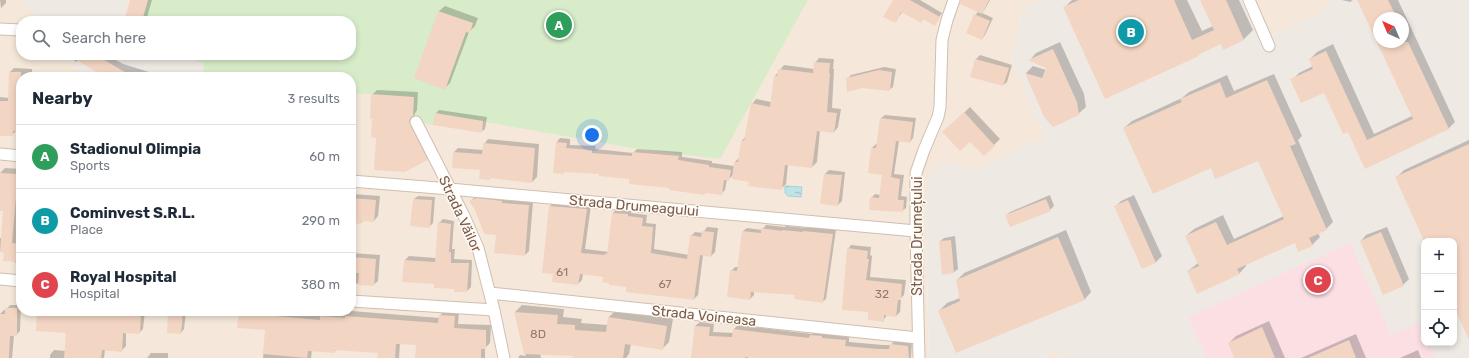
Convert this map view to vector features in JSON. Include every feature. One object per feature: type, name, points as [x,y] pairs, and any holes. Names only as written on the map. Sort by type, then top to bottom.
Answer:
[{"type":"street","name":"Strada Drumețului","points":[[919,358],[916,173],[938,117],[940,107],[942,40],[954,0]]},
{"type":"street","points":[[1249,0],[1269,46]]},
{"type":"street","points":[[0,29],[16,30]]},
{"type":"street","name":"Strada Văilor","points":[[416,122],[476,243],[490,293],[504,358]]},
{"type":"street","points":[[0,154],[16,156]]},
{"type":"street","name":"Strada Drumeagului","points":[[356,181],[916,231]]},
{"type":"street","points":[[0,279],[16,281]]},
{"type":"street","name":"Strada Voineasa","points":[[490,293],[918,338]]},
{"type":"street","points":[[356,301],[494,310]]},
{"type":"shaded area","points":[[0,0],[1042,0],[1022,9],[1011,60],[1045,137],[925,193],[929,358],[0,358]]},
{"type":"shaded area","points":[[24,0],[148,0],[143,16],[33,16]]},
{"type":"shaded area","points":[[1042,0],[1242,0],[1260,40],[1329,9],[1331,0],[1469,0],[1469,358],[1061,358],[1057,350],[1040,358],[929,358],[925,193],[935,166],[956,162],[968,173],[1045,137],[1011,60],[1022,9]]},
{"type":"shaded area","points":[[1242,0],[1331,0],[1329,9],[1260,40]]},
{"type":"shaded area","points":[[69,60],[194,60],[204,64],[203,72],[83,72],[74,66]]},
{"type":"shaded area","points":[[1350,243],[1391,335],[1419,323],[1421,327],[1421,346],[1429,346],[1435,358],[1207,358],[1188,317]]},
{"type":"shaded area","points":[[1057,350],[1061,358],[1040,358]]},
{"type":"green space","points":[[148,0],[808,0],[720,159],[632,148],[435,113],[433,125],[413,121],[414,97],[356,93],[356,72],[203,72],[204,64],[194,60],[356,60],[356,16],[143,16]]},
{"type":"water","points":[[785,186],[802,187],[801,197],[788,196],[785,193]]},
{"type":"building","points":[[130,0],[148,0],[143,16],[125,16]]},
{"type":"building","points":[[893,0],[910,0],[940,17],[935,26],[923,19],[921,23],[901,12],[896,23],[883,17]]},
{"type":"building","points":[[961,0],[989,0],[982,14],[960,4]]},
{"type":"building","points":[[1079,0],[1174,0],[1192,40],[1214,30],[1200,0],[1226,0],[1244,40],[1223,50],[1221,44],[1198,55],[1199,56],[1105,99],[1063,7]]},
{"type":"building","points":[[1357,0],[1388,0],[1394,12],[1373,12],[1373,34]]},
{"type":"building","points":[[438,11],[473,23],[470,33],[466,32],[445,90],[414,78]]},
{"type":"building","points":[[974,14],[990,21],[982,40],[966,33]]},
{"type":"building","points":[[1409,44],[1449,129],[1365,169],[1348,132],[1343,134],[1324,93],[1301,103],[1290,79],[1313,69],[1309,59],[1326,51],[1367,140],[1413,119],[1380,48],[1409,48]]},
{"type":"building","points":[[1053,49],[1077,102],[1079,115],[1053,127],[1044,117],[1025,73],[1042,78],[1046,68],[1028,60]]},
{"type":"building","points":[[975,59],[1009,68],[1003,86],[970,77]]},
{"type":"building","points":[[76,60],[104,60],[125,72],[97,72]]},
{"type":"building","points":[[814,62],[830,63],[827,112],[837,113],[834,133],[817,131],[812,168],[785,165],[782,190],[748,186],[749,182],[732,179],[734,162],[738,162],[741,140],[744,141],[751,103],[770,107],[774,76],[777,76],[778,69],[813,73]]},
{"type":"building","points":[[879,70],[892,72],[890,91],[862,88],[847,92],[846,78]]},
{"type":"building","points":[[9,72],[16,72],[16,131],[13,131],[13,136],[0,136],[0,101],[8,101]]},
{"type":"building","points":[[1267,80],[1296,144],[1290,146],[1327,230],[1309,238],[1313,246],[1298,252],[1295,243],[1237,269],[1240,274],[1197,294],[1187,271],[1199,266],[1185,236],[1216,222],[1227,245],[1284,219],[1258,161],[1215,179],[1211,168],[1153,194],[1123,128],[1182,102],[1180,99],[1220,82],[1226,98]]},
{"type":"building","points":[[371,94],[414,97],[413,116],[410,118],[409,122],[428,160],[405,172],[374,170],[376,138],[371,137]]},
{"type":"building","points":[[964,112],[995,146],[984,156],[970,142],[960,151],[942,132]]},
{"type":"building","points":[[435,113],[483,121],[482,133],[433,125]]},
{"type":"building","points":[[880,118],[913,122],[910,143],[896,141],[891,177],[900,179],[898,200],[904,200],[903,212],[869,210],[870,197],[879,198],[882,175],[868,173],[871,148],[876,148]]},
{"type":"building","points":[[556,142],[567,143],[566,148],[592,150],[592,153],[632,156],[632,152],[679,156],[678,160],[731,170],[729,181],[724,180],[722,195],[705,193],[705,195],[669,190],[669,188],[629,184],[629,179],[599,176],[599,174],[564,172],[564,174],[553,173]]},
{"type":"building","points":[[483,143],[535,148],[532,183],[490,178],[490,180],[479,179],[480,170],[452,168],[453,152],[482,154]]},
{"type":"building","points":[[1469,144],[1469,340],[1457,314],[1457,238],[1423,238],[1395,177]]},
{"type":"building","points":[[0,173],[16,174],[16,197],[12,243],[16,243],[16,262],[3,261],[4,253],[0,252],[3,211],[0,211]]},
{"type":"building","points":[[824,174],[842,175],[838,206],[820,204]]},
{"type":"building","points":[[356,198],[376,200],[374,222],[362,221],[361,224],[356,224]]},
{"type":"building","points":[[477,198],[502,201],[502,203],[529,205],[525,256],[494,253],[496,235],[484,234],[475,210],[469,201]]},
{"type":"building","points":[[413,199],[432,200],[430,228],[410,226]]},
{"type":"building","points":[[1046,199],[1051,211],[1010,227],[1005,215]]},
{"type":"building","points":[[1128,200],[1156,263],[1142,269],[1114,206]]},
{"type":"building","points":[[549,206],[587,209],[581,253],[607,254],[612,213],[628,214],[628,216],[643,218],[642,226],[653,227],[651,253],[687,259],[690,235],[701,237],[702,231],[714,232],[711,257],[700,255],[694,300],[626,292],[626,287],[609,285],[609,283],[602,282],[603,277],[580,274],[578,285],[552,282],[553,274],[542,273]]},
{"type":"building","points":[[438,222],[451,224],[449,252],[451,252],[451,263],[469,263],[467,292],[454,292],[454,289],[434,288],[434,284],[402,282],[404,260],[435,262]]},
{"type":"building","points":[[761,228],[782,231],[803,231],[833,234],[823,303],[794,299],[795,295],[751,292],[750,300],[727,297],[730,270],[737,271],[742,231],[761,233]]},
{"type":"building","points":[[1381,232],[1404,286],[1383,295],[1360,241]]},
{"type":"building","points":[[1058,237],[1085,300],[956,353],[938,311],[960,301],[956,280]]},
{"type":"building","points":[[951,240],[954,273],[942,275],[939,241]]},
{"type":"building","points":[[847,248],[868,251],[867,259],[869,259],[866,280],[902,284],[901,300],[898,300],[896,317],[884,315],[884,322],[868,320],[868,312],[842,310]]},
{"type":"building","points":[[356,257],[376,259],[374,286],[358,285],[359,273],[356,273]]},
{"type":"building","points":[[5,308],[16,308],[17,336],[10,336],[9,358],[0,358],[0,314],[5,314]]},
{"type":"building","points":[[514,312],[558,315],[557,324],[575,325],[575,330],[606,332],[608,317],[667,326],[663,350],[625,344],[623,358],[573,358],[573,356],[524,354]]},
{"type":"building","points":[[439,315],[455,316],[454,328],[486,330],[486,349],[481,349],[481,358],[415,358],[416,345],[396,344],[395,358],[377,358],[378,353],[335,350],[335,353],[308,351],[307,358],[263,354],[265,330],[237,328],[238,316],[276,316],[320,320],[320,316],[345,318],[345,316],[438,323]]},
{"type":"building","points":[[37,316],[141,316],[140,334],[123,333],[122,352],[102,350],[101,358],[64,358],[66,333],[36,331]]},
{"type":"building","points":[[168,316],[183,316],[181,334],[167,333]]},
{"type":"building","points":[[695,326],[710,327],[709,336],[732,337],[733,329],[809,338],[810,335],[822,336],[822,338],[846,340],[845,346],[889,349],[890,344],[908,346],[909,358],[691,358]]},
{"type":"building","points":[[1262,327],[1275,358],[1234,358],[1228,343]]},
{"type":"building","points":[[1349,340],[1356,358],[1308,358]]},
{"type":"place","name":"Stadionul Olimpia","points":[[559,25]]},
{"type":"place","name":"Cominvest S.R.L.","points":[[1131,32]]},
{"type":"place","name":"Royal Hospital","points":[[1318,280]]}]
